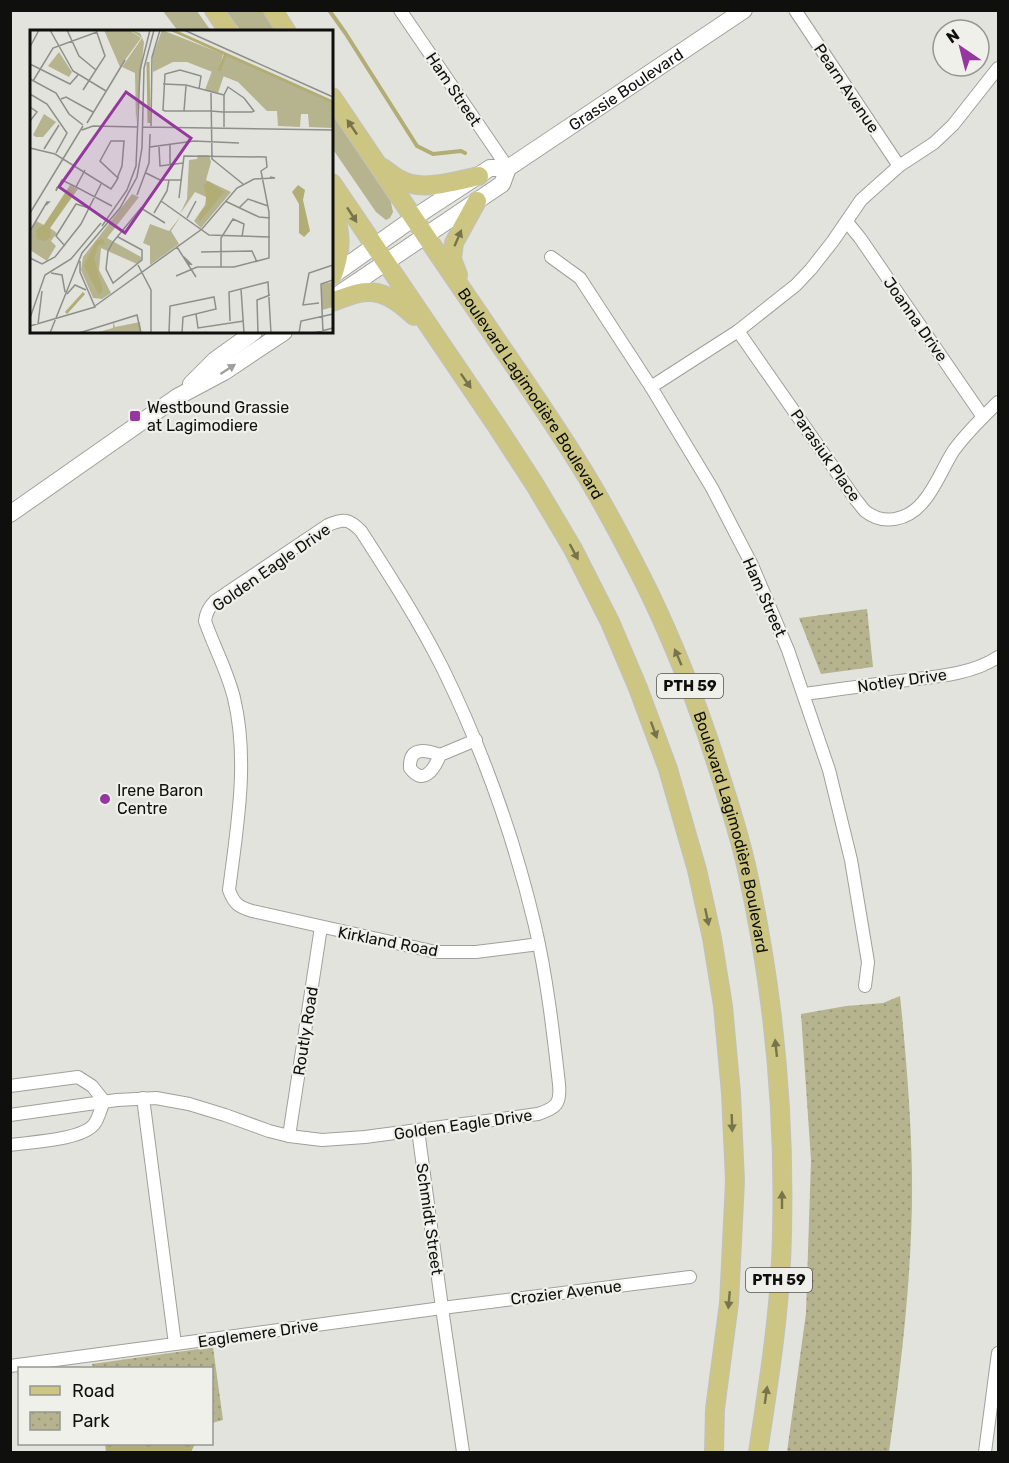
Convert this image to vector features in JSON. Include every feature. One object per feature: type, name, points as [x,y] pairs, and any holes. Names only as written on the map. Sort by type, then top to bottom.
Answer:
[{"type":"main road","points":[[214,10],[227,30]]},
{"type":"main road","points":[[273,10],[286,30]]},
{"type":"main road","name":"Boulevard Lagimodière Boulevard","points":[[333,98],[580,465],[605,509],[642,577],[670,637],[691,689],[727,794],[746,862],[761,938],[770,991],[779,1076],[783,1162],[782,1235],[778,1303],[758,1452]]},
{"type":"main road","points":[[373,158],[390,173],[412,184],[427,186],[479,176]]},
{"type":"main road","name":"PTH 59","points":[[333,185],[535,485],[573,549],[610,622],[669,769],[698,870],[712,938],[723,1006],[731,1093],[735,1181],[729,1303],[715,1408],[714,1452]]},
{"type":"main road","points":[[477,201],[454,243],[452,259],[458,277],[477,311]]},
{"type":"main road","points":[[333,211],[340,243],[339,257],[333,272]]},
{"type":"main road","points":[[333,300],[359,293],[374,292],[390,296],[432,333]]},
{"type":"main road","points":[[708,1452],[715,1408]]},
{"type":"street","name":"Ham Street","points":[[400,10],[508,168]]},
{"type":"street","name":"Grassie Boulevard","points":[[333,274],[490,168],[508,168],[744,10]]},
{"type":"street","name":"Pearn Avenue","points":[[795,10],[900,166]]},
{"type":"street","points":[[651,387],[738,331],[796,285],[811,269],[861,201],[900,166],[934,143],[953,125],[999,68]]},
{"type":"street","name":"Grassie Boulevard","points":[[333,299],[502,184],[508,168]]},
{"type":"street","name":"Joanna Drive","points":[[847,222],[867,247],[983,417]]},
{"type":"street","name":"Ham Street","points":[[551,257],[580,278],[651,387],[712,488],[752,566],[788,650],[829,770],[851,860],[868,962],[865,986]]},
{"type":"street","name":"Parasiuk Place","points":[[738,331],[856,500],[866,511],[879,518],[891,520],[903,518],[924,502],[954,451],[999,402]]},
{"type":"street","points":[[177,397],[216,360],[253,333]]},
{"type":"street","points":[[10,514],[177,397],[224,372],[282,333]]},
{"type":"street","name":"Golden Eagle Drive","points":[[10,1115],[104,1101],[143,1098],[172,1100],[225,1115],[269,1131],[322,1140],[365,1137],[538,1114],[551,1109],[558,1103],[560,1095],[550,1011],[538,944],[514,848],[496,794],[476,740],[442,668],[398,588],[361,531],[347,520],[338,520],[328,525],[215,601],[209,607],[205,621],[225,667],[234,699],[240,735],[239,809],[229,890],[233,900],[240,907]]},
{"type":"street","name":"Notley Drive","points":[[804,694],[970,670],[999,657]]},
{"type":"street","points":[[440,755],[476,740]]},
{"type":"street","name":"Kirkland Road","points":[[240,907],[436,952],[477,952],[538,944]]},
{"type":"street","name":"Routly Road","points":[[289,1136],[321,927]]},
{"type":"street","points":[[10,1086],[78,1077],[92,1086],[104,1101],[96,1123],[76,1136],[10,1145]]},
{"type":"street","name":"Eaglemere Drive","points":[[143,1098],[176,1344],[442,1308]]},
{"type":"street","name":"Schmidt Street","points":[[418,1130],[442,1308]]},
{"type":"street","name":"Crozier Avenue","points":[[442,1308],[690,1276]]},
{"type":"street","points":[[442,1308],[463,1452]]},
{"type":"street","points":[[10,1366],[176,1344]]},
{"type":"street","points":[[985,1452],[999,1353]]},
{"type":"green space","points":[[163,11],[197,11],[210,30],[177,30]]},
{"type":"green space","points":[[225,11],[263,11],[277,30],[240,30]]},
{"type":"green space","points":[[333,112],[390,198],[393,212],[390,218],[386,220],[376,212],[333,149]]},
{"type":"green space","points":[[867,609],[873,667],[821,674],[799,618]]},
{"type":"green space","points":[[900,996],[909,1107],[912,1209],[906,1313],[889,1452],[787,1452],[806,1313],[811,1160],[801,1014],[846,1006],[883,1003]]},
{"type":"green space","points":[[213,1347],[223,1420],[213,1423],[213,1367],[93,1367],[92,1364]]},
{"type":"water","points":[[105,1445],[194,1445],[191,1452],[106,1452]]},
{"type":"waterway","points":[[329,10],[417,146],[433,154],[461,151],[465,153]]},
{"type":"place","name":"Westbound Grassie at Lagimodiere","points":[[135,416]]},
{"type":"place","name":"Irene Baron Centre","points":[[105,799]]}]
